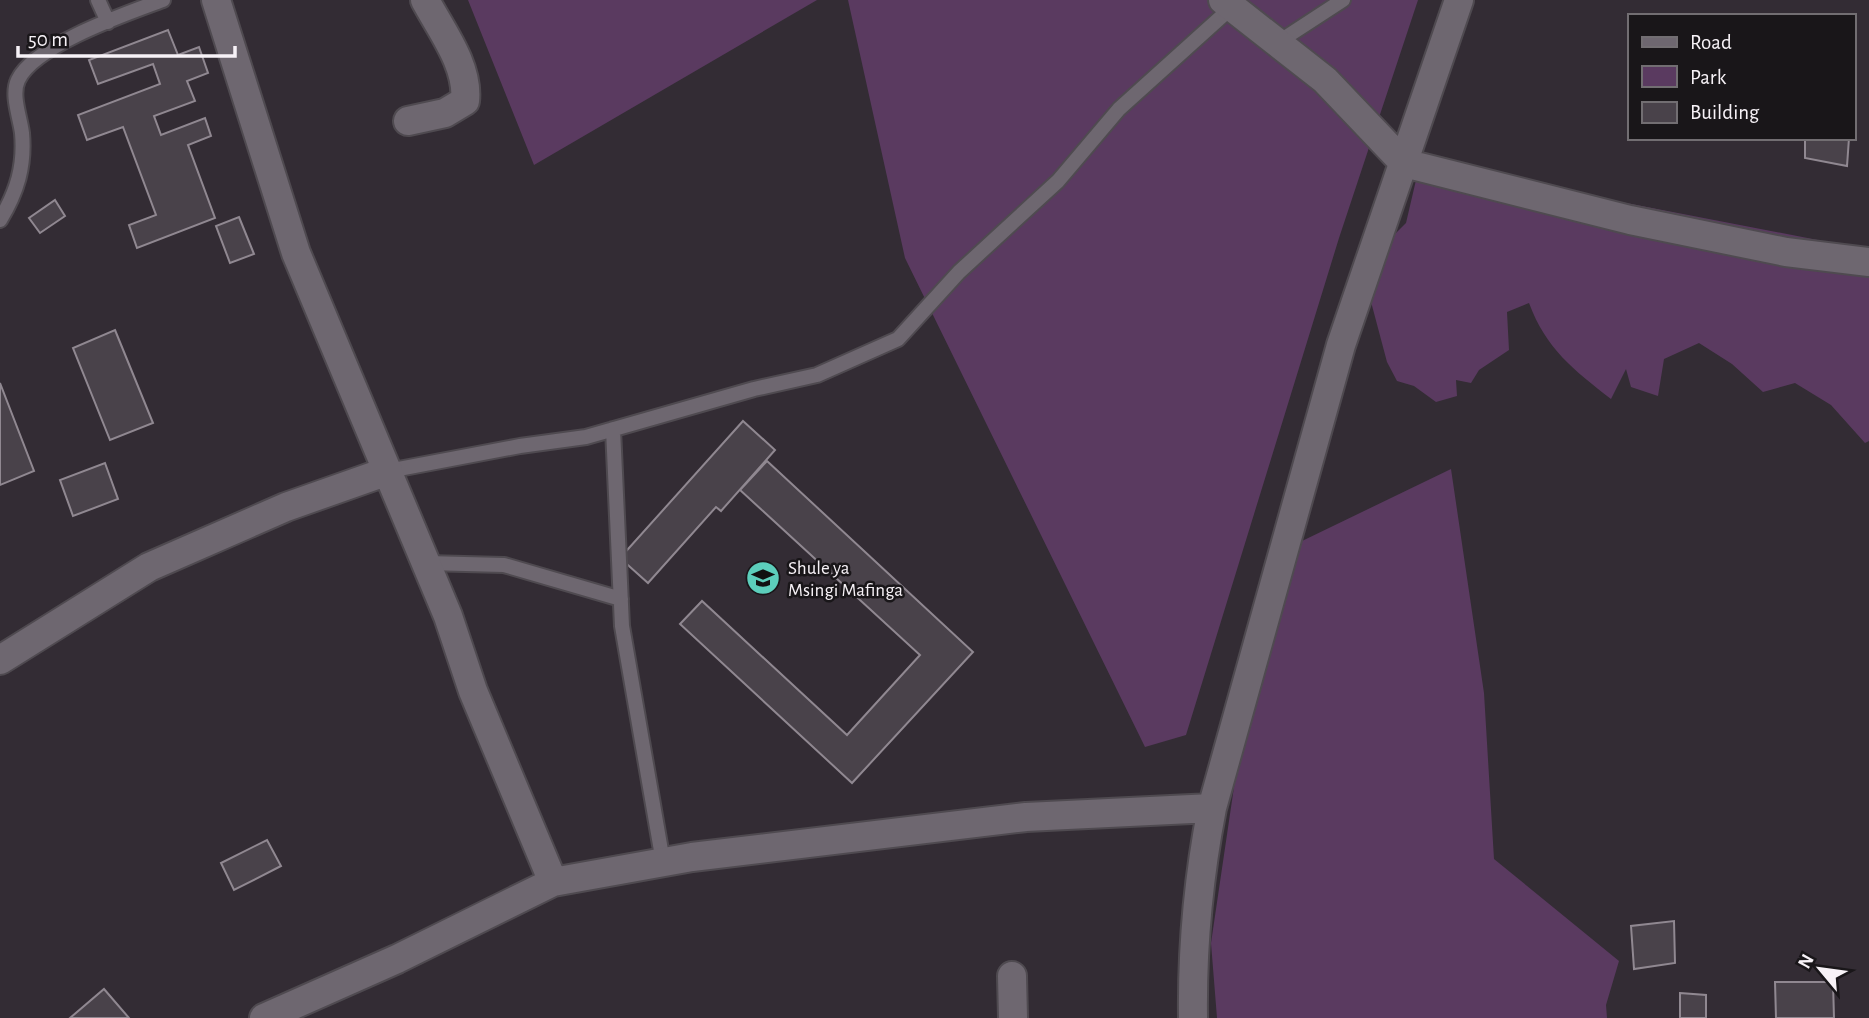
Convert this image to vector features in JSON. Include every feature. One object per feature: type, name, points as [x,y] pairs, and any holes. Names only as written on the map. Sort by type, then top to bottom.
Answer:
[{"type":"street","points":[[216,0],[296,253],[426,563],[472,691],[553,882]]},
{"type":"street","points":[[408,121],[445,113],[465,101],[467,87],[425,0]]},
{"type":"street","points":[[1193,1018],[1193,956],[1198,876],[1212,808],[1341,345],[1459,0]]},
{"type":"street","points":[[1227,4],[1325,80],[1404,163],[1630,220],[1786,251],[1869,262]]},
{"type":"street","points":[[0,660],[149,567],[286,507],[388,471]]},
{"type":"street","points":[[264,1018],[397,959],[553,882],[663,862],[1026,817],[1212,808]]},
{"type":"street","points":[[1012,976],[1013,1018]]},
{"type":"lane","points":[[98,0],[108,22]]},
{"type":"lane","points":[[0,220],[17,191],[23,156],[15,96],[18,80],[31,65],[51,50],[108,22],[163,0]]},
{"type":"lane","points":[[1277,43],[1343,0]]},
{"type":"lane","points":[[388,471],[520,446],[586,437],[817,375],[898,339],[959,272],[1058,181],[1119,109],[1227,4]]},
{"type":"lane","points":[[613,429],[622,626],[663,862]]},
{"type":"lane","points":[[426,563],[504,565],[621,599]]},
{"type":"green space","points":[[468,0],[817,0],[534,165]]},
{"type":"green space","points":[[848,0],[1418,0],[1339,238],[1186,735],[1145,747],[905,258]]},
{"type":"green space","points":[[1420,163],[1869,250],[1869,441],[1865,443],[1831,405],[1795,383],[1763,392],[1732,364],[1699,343],[1664,359],[1658,396],[1631,387],[1626,369],[1611,399],[1562,357],[1544,333],[1529,303],[1507,312],[1509,350],[1479,370],[1471,383],[1456,380],[1457,396],[1436,402],[1414,386],[1397,381],[1387,362],[1370,298],[1388,241],[1406,223]]},
{"type":"green space","points":[[1451,469],[1484,693],[1494,859],[1619,961],[1606,1005],[1607,1018],[1217,1018],[1211,943],[1243,726],[1302,541]]},
{"type":"building","points":[[168,30],[178,55],[199,47],[208,73],[187,81],[195,101],[154,116],[161,135],[205,118],[211,136],[188,145],[215,218],[137,248],[129,225],[156,215],[123,127],[87,140],[78,115],[160,84],[153,64],[98,84],[89,60]]},
{"type":"building","points":[[1805,140],[1849,140],[1847,166],[1805,158]]},
{"type":"building","points":[[55,200],[65,216],[40,233],[29,218]]},
{"type":"building","points":[[239,217],[254,254],[230,263],[216,226]]},
{"type":"building","points":[[115,330],[153,423],[110,440],[73,348]]},
{"type":"building","points":[[0,383],[34,471],[0,485]]},
{"type":"building","points":[[743,421],[775,450],[721,511],[716,507],[648,583],[620,558]]},
{"type":"building","points":[[767,461],[973,652],[852,783],[680,624],[702,601],[847,735],[920,655],[740,490]]},
{"type":"building","points":[[105,463],[118,499],[73,516],[60,480]]},
{"type":"building","points":[[267,840],[281,866],[234,890],[221,863]]},
{"type":"building","points":[[1674,921],[1675,963],[1634,969],[1631,926]]},
{"type":"building","points":[[1775,982],[1833,982],[1834,1018],[1776,1018]]},
{"type":"building","points":[[104,989],[129,1018],[70,1018]]},
{"type":"building","points":[[1680,993],[1706,995],[1706,1018],[1680,1018]]},
{"type":"place","name":"Shule ya Msingi Mafinga","points":[[763,578]]}]
